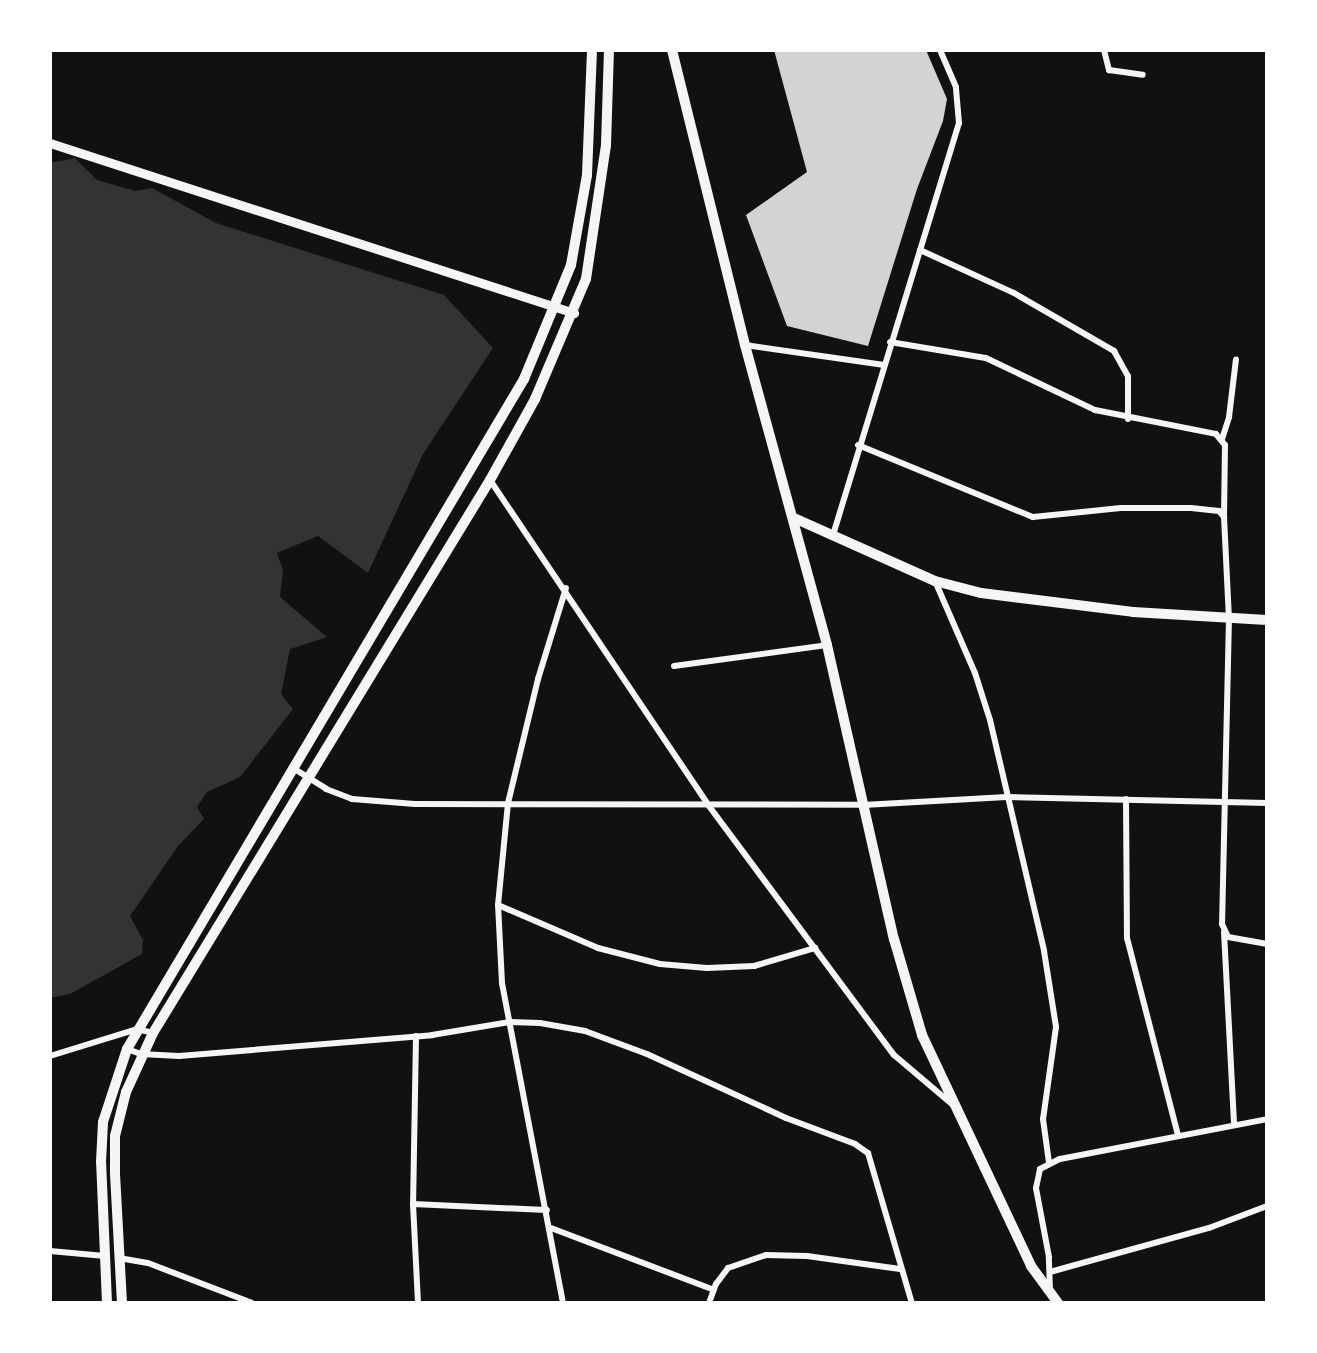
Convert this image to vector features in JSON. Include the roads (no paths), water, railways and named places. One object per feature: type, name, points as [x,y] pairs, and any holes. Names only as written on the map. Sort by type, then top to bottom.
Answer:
[{"type":"main road","points":[[107,1303],[103,1122],[127,1049],[524,379],[571,265],[587,175],[592,50]]},
{"type":"main road","points":[[122,1303],[115,1136],[123,1102],[141,1054],[490,480],[535,399],[586,279],[602,188],[609,50]]},
{"type":"main road","points":[[672,50],[745,345],[827,645],[894,939],[922,1035],[1031,1266],[1054,1299]]},
{"type":"main road","points":[[50,143],[574,313]]},
{"type":"main road","points":[[794,518],[935,581],[981,593],[1052,604],[1267,620]]},
{"type":"street","points":[[833,535],[858,445],[959,123],[956,87],[940,50]]},
{"type":"street","points":[[1104,50],[1109,70],[1143,75]]},
{"type":"street","points":[[920,250],[1014,293],[1114,351],[1128,376],[1128,419]]},
{"type":"street","points":[[890,342],[986,358],[1095,410],[1128,419],[1205,431],[1222,439]]},
{"type":"street","points":[[745,345],[883,365]]},
{"type":"street","points":[[1234,1124],[1224,932],[1222,800],[1229,618],[1222,439],[1229,417],[1236,359]]},
{"type":"street","points":[[858,445],[1033,517],[1121,508],[1211,509],[1224,517]]},
{"type":"street","points":[[490,480],[566,588],[706,802],[894,1055],[953,1105]]},
{"type":"street","points":[[935,581],[979,684],[1053,998],[1055,1053],[1043,1119],[1049,1163]]},
{"type":"street","points":[[563,1303],[502,983],[498,905],[508,803],[538,679],[566,588]]},
{"type":"street","points":[[674,666],[827,645]]},
{"type":"street","points":[[293,768],[307,779],[352,799],[415,804],[706,802],[863,805],[1007,797],[1267,803]]},
{"type":"street","points":[[1126,799],[1127,938],[1178,1135]]},
{"type":"street","points":[[498,905],[598,948],[660,964],[698,968],[754,966],[815,948]]},
{"type":"street","points":[[1224,932],[1228,937],[1267,944]]},
{"type":"street","points":[[127,1049],[141,1054],[179,1056],[416,1036],[510,1022],[540,1023],[585,1031],[647,1054],[786,1118],[855,1144],[868,1153],[874,1163],[900,1269],[912,1303]]},
{"type":"street","points":[[50,1056],[137,1029],[153,1033]]},
{"type":"street","points":[[416,1036],[413,1204],[418,1303]]},
{"type":"street","points":[[1054,1299],[1036,1188],[1040,1169],[1049,1163],[1267,1119]]},
{"type":"street","points":[[413,1204],[547,1210]]},
{"type":"street","points":[[1050,1272],[1160,1243],[1267,1206]]},
{"type":"street","points":[[551,1228],[714,1290]]},
{"type":"street","points":[[50,1251],[105,1256]]},
{"type":"street","points":[[709,1303],[728,1268],[766,1255],[807,1256],[900,1269]]},
{"type":"street","points":[[119,1258],[157,1266],[252,1303]]}]
